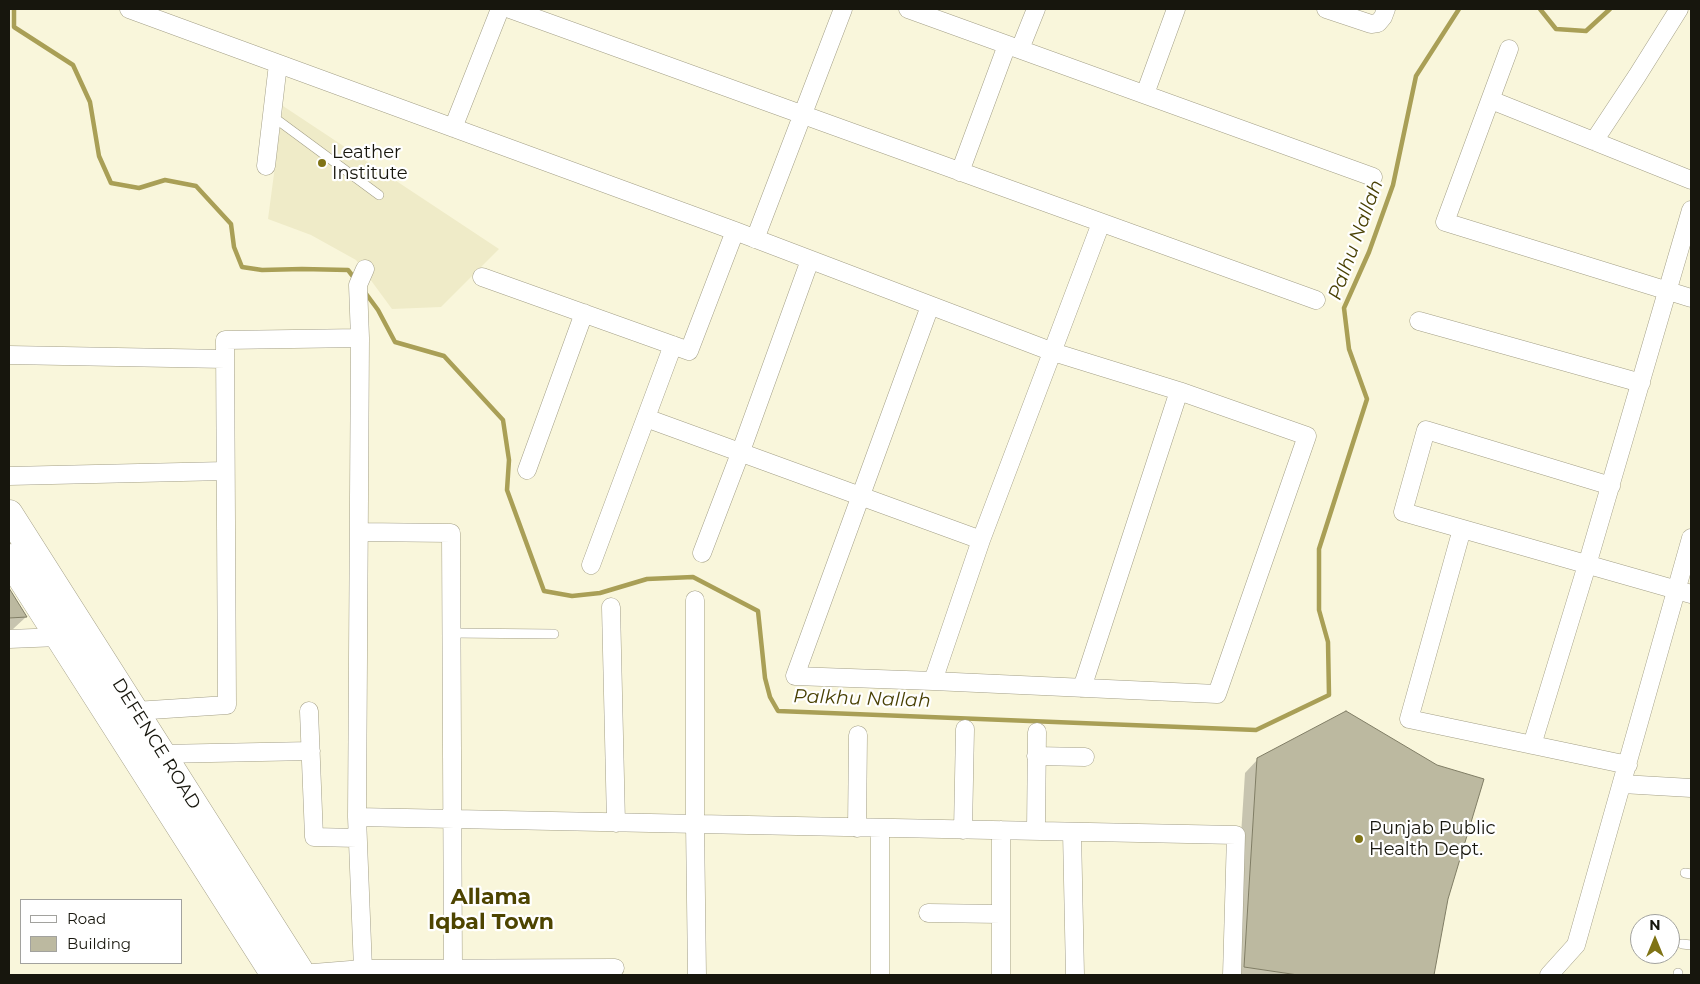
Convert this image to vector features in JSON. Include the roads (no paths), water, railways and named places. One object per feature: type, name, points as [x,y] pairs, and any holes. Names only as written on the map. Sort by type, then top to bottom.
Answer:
[{"type":"main road","name":"DEFENCE ROAD","points":[[9,514],[134,711],[155,758]]},
{"type":"main road","name":"DEFENCE ROAD","points":[[9,558],[60,637],[155,758],[267,941],[293,975]]},
{"type":"street","points":[[129,9],[735,231],[1053,352],[1179,390],[1307,436],[1216,694],[794,676],[930,306]]},
{"type":"street","points":[[453,128],[500,9]]},
{"type":"street","points":[[510,9],[1316,300]]},
{"type":"street","points":[[755,239],[843,9]]},
{"type":"street","points":[[908,9],[1373,177]]},
{"type":"street","points":[[960,172],[1013,47],[1036,9]]},
{"type":"street","points":[[1144,94],[1176,9]]},
{"type":"street","points":[[1326,9],[1371,24],[1378,23],[1386,9]]},
{"type":"street","points":[[1594,141],[1638,76],[1679,9]]},
{"type":"street","points":[[1510,49],[1445,222],[1691,298]]},
{"type":"street","points":[[266,166],[278,64]]},
{"type":"street","points":[[1491,100],[1691,180]]},
{"type":"street","points":[[1532,745],[1611,486],[1691,210]]},
{"type":"street","points":[[933,681],[981,540],[1101,223]]},
{"type":"street","points":[[482,277],[689,351],[735,231]]},
{"type":"street","points":[[702,553],[741,452],[810,260]]},
{"type":"street","points":[[363,969],[356,817],[360,338],[358,285],[364,269]]},
{"type":"street","points":[[527,470],[584,314]]},
{"type":"street","points":[[1419,321],[1641,383]]},
{"type":"street","points":[[134,711],[227,705],[225,340],[360,338]]},
{"type":"street","points":[[592,565],[673,345]]},
{"type":"street","points":[[9,355],[225,358]]},
{"type":"street","points":[[1082,688],[1179,390]]},
{"type":"street","points":[[646,418],[981,540]]},
{"type":"street","points":[[1611,486],[1426,430],[1403,512],[1684,592]]},
{"type":"street","points":[[9,476],[226,471]]},
{"type":"street","points":[[1462,529],[1409,719],[1628,765]]},
{"type":"street","points":[[359,532],[451,533],[453,969]]},
{"type":"street","points":[[1549,975],[1576,944],[1622,784],[1684,592],[1691,538]]},
{"type":"street","points":[[695,600],[697,975]]},
{"type":"street","points":[[611,607],[616,823]]},
{"type":"street","points":[[9,639],[60,637]]},
{"type":"street","points":[[309,710],[314,837],[357,838]]},
{"type":"street","points":[[963,830],[965,729]]},
{"type":"street","points":[[1036,831],[1037,732]]},
{"type":"street","points":[[857,828],[858,735]]},
{"type":"street","points":[[155,758],[311,751]]},
{"type":"street","points":[[1036,756],[1085,757]]},
{"type":"street","points":[[1622,784],[1691,788]]},
{"type":"street","points":[[356,817],[1236,836],[1232,975]]},
{"type":"street","points":[[880,828],[880,975]]},
{"type":"street","points":[[1001,830],[1001,975]]},
{"type":"street","points":[[1072,832],[1074,975]]},
{"type":"street","points":[[928,913],[1001,914]]},
{"type":"street","points":[[293,975],[363,969],[615,968]]},
{"type":"lane","points":[[272,116],[380,195]]},
{"type":"lane","points":[[451,633],[554,634]]},
{"type":"waterway","name":"Palkhu Nallah","points":[[14,9],[14,27],[73,65],[90,102],[99,156],[111,183],[139,188],[165,180],[196,186],[231,224],[234,247],[242,267],[262,270],[348,270],[355,279]]},
{"type":"waterway","name":"Palkhu Nallah","points":[[364,291],[378,310],[395,342],[444,356],[503,420],[509,460],[507,490],[544,591],[572,596],[600,593],[647,579],[693,577],[758,611],[765,678],[770,697],[778,711],[1256,730],[1329,695],[1328,642],[1319,610],[1319,549],[1367,399],[1349,349],[1344,308],[1369,252],[1393,185],[1416,76],[1459,9]]},
{"type":"waterway","name":"Palhu Nallah","points":[[1540,9],[1556,29],[1586,31],[1610,9]]},
{"type":"place","name":"Leather Institute","points":[[322,163]]},
{"type":"place","name":"Punjab Public Health Dept.","points":[[1359,839]]},
{"type":"district","name":"Allama Iqbal Town","points":[[491,910]]}]
